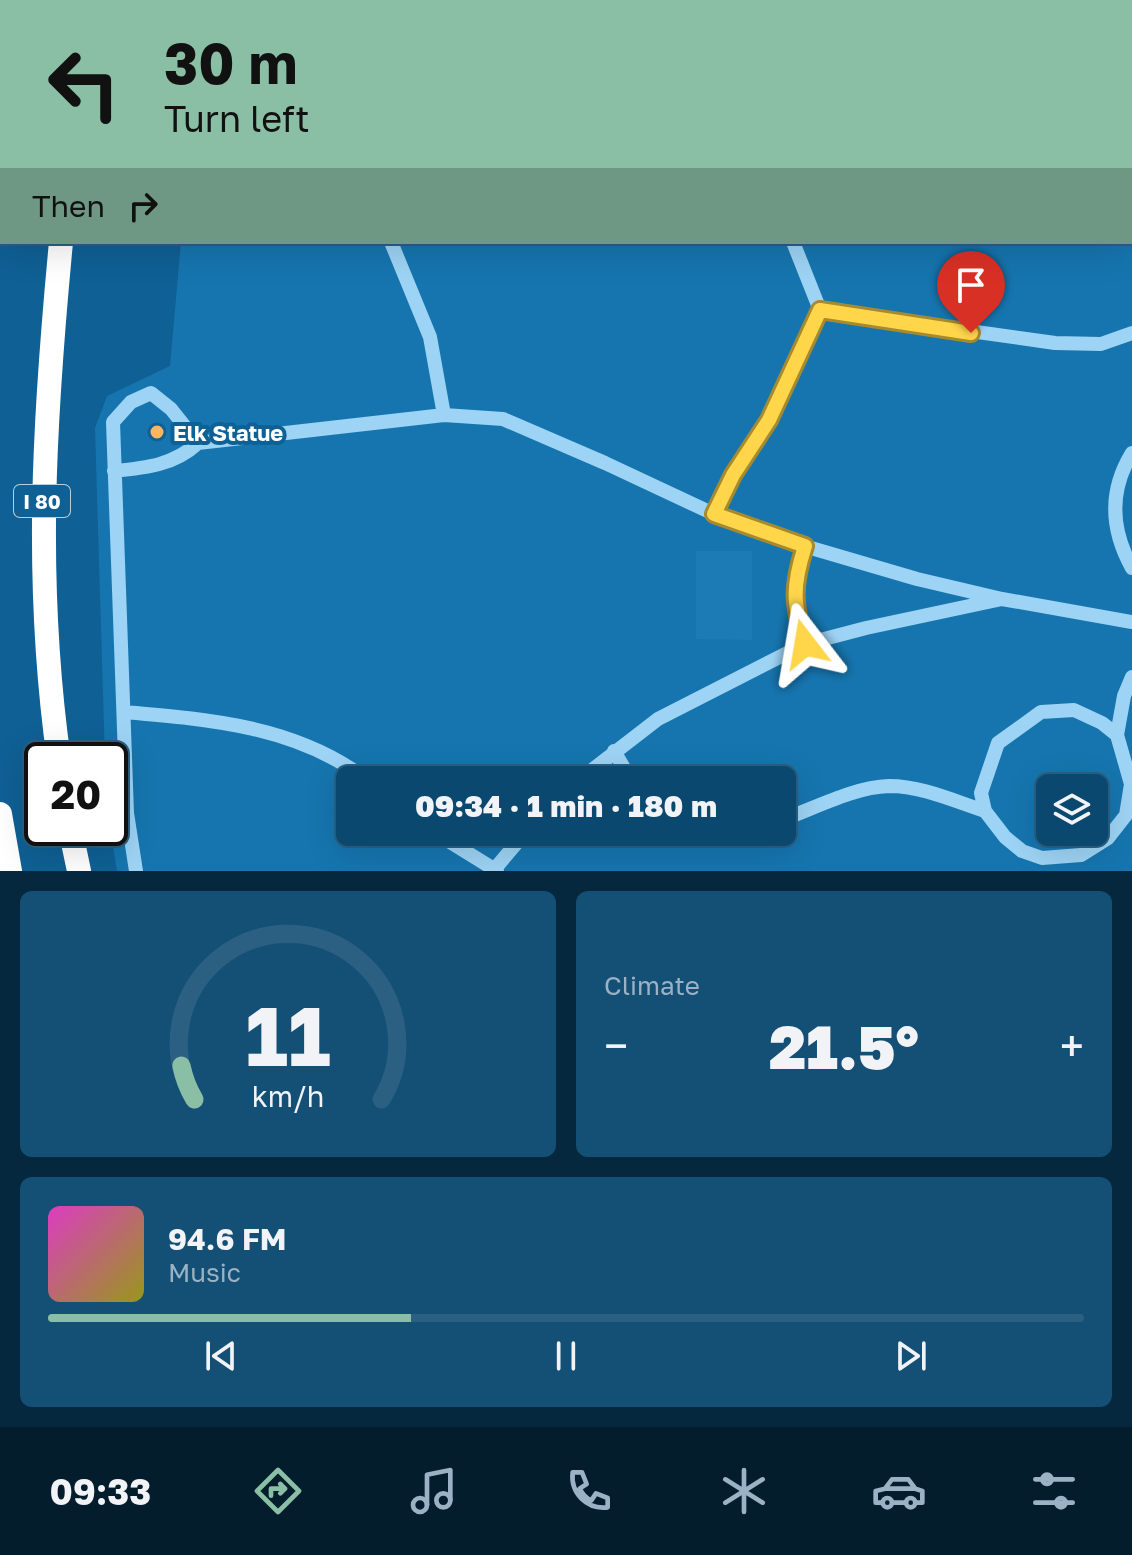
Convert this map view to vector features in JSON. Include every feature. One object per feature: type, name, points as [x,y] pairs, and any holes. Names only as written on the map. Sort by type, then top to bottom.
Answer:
[{"type":"highway","name":"I 80","points":[[57,742],[46,637],[42,504],[61,244]]},
{"type":"highway","points":[[0,814],[10,871]]},
{"type":"highway","points":[[74,846],[79,871]]},
{"type":"lane","points":[[392,244],[430,337],[444,415]]},
{"type":"lane","points":[[714,514],[733,475],[769,420],[820,310],[794,244]]},
{"type":"lane","points":[[820,310],[1055,343],[1101,344],[1132,333]]},
{"type":"lane","points":[[136,871],[127,813],[113,422],[131,402],[151,393],[171,409],[198,443]]},
{"type":"lane","points":[[114,471],[153,467],[185,455],[198,443],[444,415],[503,419],[714,514],[805,546],[917,579],[1002,599],[1132,622]]},
{"type":"lane","points":[[1132,453],[1123,468],[1113,502],[1120,547],[1132,568]]},
{"type":"lane","points":[[805,546],[795,576],[795,608],[805,644]]},
{"type":"lane","points":[[596,766],[658,719],[805,644],[1002,599]]},
{"type":"lane","points":[[1117,735],[1102,723],[1074,710],[1041,712],[998,743],[981,793],[985,811],[1005,837],[1040,864],[1081,855],[1108,838],[1126,815],[1131,784],[1117,735],[1124,696],[1132,677]]},
{"type":"lane","points":[[124,712],[215,720],[287,737],[345,766]]},
{"type":"lane","points":[[614,751],[623,766]]},
{"type":"lane","points":[[796,815],[853,794],[887,786],[921,790],[985,811]]},
{"type":"lane","points":[[456,846],[494,871],[515,846]]},
{"type":"shaded area","points":[[181,244],[1132,244],[1132,871],[117,871],[113,846],[128,846],[128,742],[104,742],[95,428],[107,396],[170,366]]},
{"type":"building","points":[[696,551],[752,551],[752,640],[696,639]]},
{"type":"place","name":"Elk Statue","points":[[157,432]]},
{"type":"route","points":[[805,644],[795,608],[795,576],[805,546],[714,514],[733,475],[769,420],[820,310],[971,333]]}]
